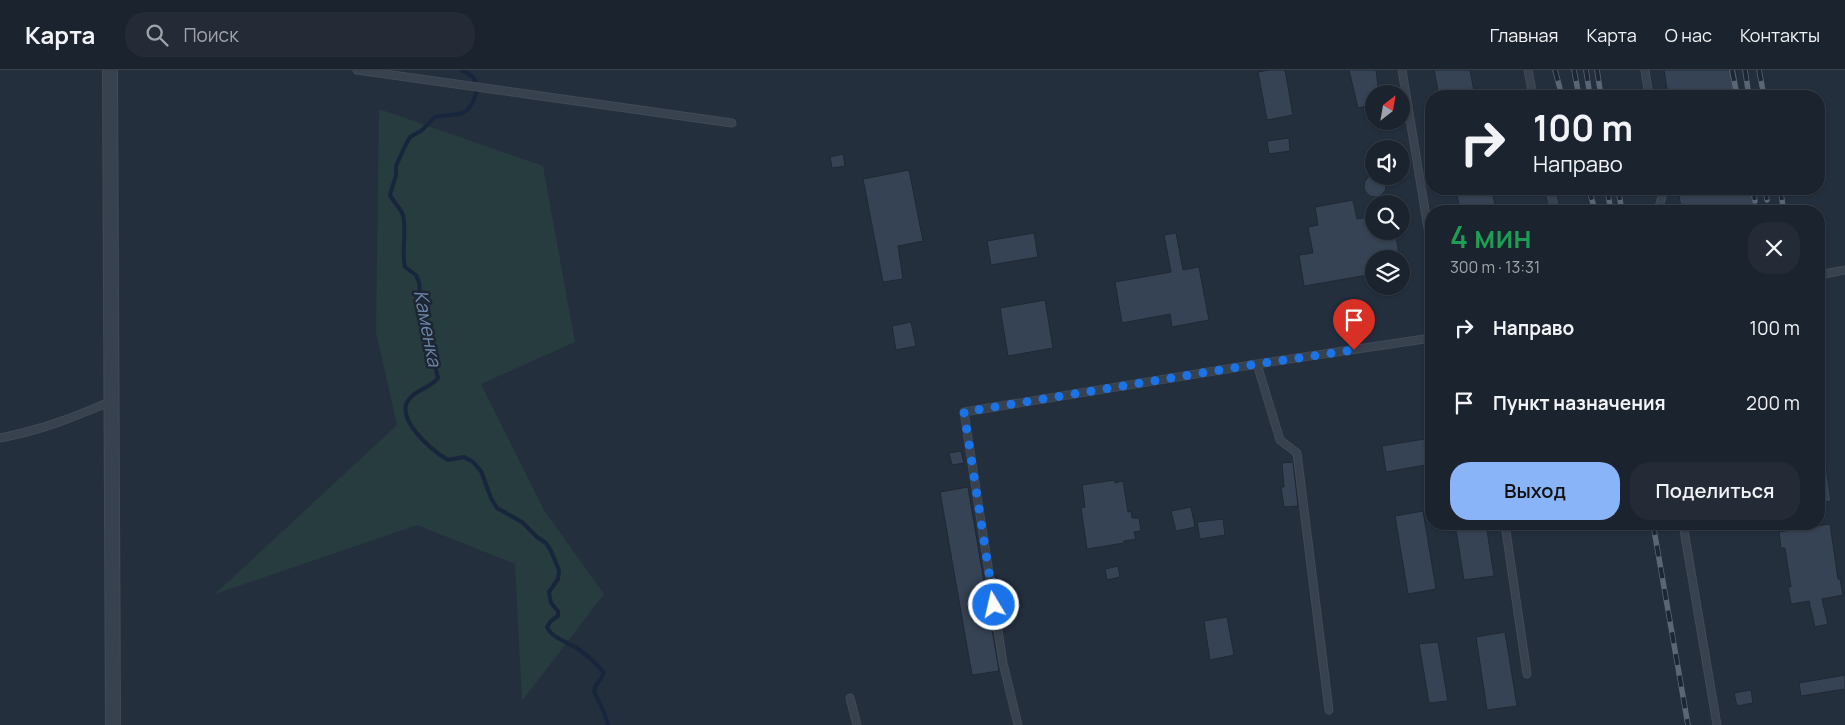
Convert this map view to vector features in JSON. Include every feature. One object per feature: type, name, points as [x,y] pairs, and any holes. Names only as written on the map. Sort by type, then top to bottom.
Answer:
[{"type":"street","points":[[110,70],[112,725]]},
{"type":"lane","points":[[357,70],[732,123]]},
{"type":"lane","points":[[1402,70],[1425,210]]},
{"type":"lane","points":[[1528,70],[1532,90]]},
{"type":"lane","points":[[1645,70],[1648,90]]},
{"type":"lane","points":[[1825,274],[1845,270]]},
{"type":"lane","points":[[1018,725],[1003,663],[964,412],[1257,364],[1425,339]]},
{"type":"lane","points":[[1257,364],[1280,440],[1297,453],[1329,710]]},
{"type":"lane","points":[[0,438],[48,427],[72,419],[111,401]]},
{"type":"lane","points":[[1506,530],[1527,674]]},
{"type":"lane","points":[[1684,530],[1717,725]]},
{"type":"lane","points":[[850,698],[857,725]]},
{"type":"green space","points":[[379,109],[543,166],[575,342],[481,384],[544,510],[604,594],[522,701],[515,564],[417,525],[215,594],[397,425],[376,332]]},
{"type":"building","points":[[1285,70],[1293,115],[1267,120],[1258,72]]},
{"type":"building","points":[[1349,70],[1376,70],[1378,85],[1365,85],[1365,106],[1358,108]]},
{"type":"building","points":[[1434,70],[1470,70],[1474,90],[1438,90]]},
{"type":"building","points":[[1664,70],[1736,70],[1740,90],[1667,90]]},
{"type":"building","points":[[1289,138],[1290,151],[1269,154],[1267,141]]},
{"type":"building","points":[[843,154],[845,166],[832,168],[830,157]]},
{"type":"building","points":[[909,170],[923,241],[898,246],[903,279],[883,282],[863,179]]},
{"type":"building","points":[[1365,182],[1365,185],[1386,185],[1381,195],[1367,194],[1364,186]]},
{"type":"building","points":[[1457,195],[1493,195],[1495,205],[1459,205]]},
{"type":"building","points":[[1679,195],[1756,195],[1758,205],[1681,205]]},
{"type":"building","points":[[1353,200],[1357,219],[1365,218],[1365,240],[1397,240],[1398,250],[1365,250],[1365,276],[1304,286],[1299,255],[1313,253],[1308,227],[1318,225],[1315,207]]},
{"type":"building","points":[[1034,233],[1038,257],[991,265],[987,241]]},
{"type":"building","points":[[1176,233],[1183,270],[1199,267],[1209,320],[1172,327],[1170,314],[1122,323],[1115,282],[1171,272],[1164,235]]},
{"type":"building","points":[[1045,300],[1053,348],[1008,356],[1000,308]]},
{"type":"building","points":[[911,322],[916,346],[896,350],[892,326]]},
{"type":"building","points":[[1425,439],[1425,465],[1386,472],[1382,446]]},
{"type":"building","points":[[961,451],[964,463],[952,465],[949,453]]},
{"type":"building","points":[[1825,460],[1831,501],[1825,502]]},
{"type":"building","points":[[1293,462],[1298,506],[1284,507],[1281,487],[1284,487],[1282,463]]},
{"type":"building","points":[[1115,480],[1115,483],[1123,481],[1128,512],[1131,511],[1132,518],[1139,518],[1141,531],[1134,532],[1136,539],[1124,541],[1124,543],[1087,549],[1081,508],[1085,507],[1082,485]]},
{"type":"building","points":[[968,487],[999,671],[972,675],[940,492]]},
{"type":"building","points":[[1191,507],[1195,527],[1176,531],[1171,511]]},
{"type":"building","points":[[1423,511],[1436,589],[1408,594],[1395,516]]},
{"type":"building","points":[[1223,519],[1225,535],[1200,539],[1197,522]]},
{"type":"building","points":[[1830,524],[1838,579],[1840,579],[1843,595],[1822,599],[1828,624],[1815,627],[1809,601],[1791,604],[1788,587],[1791,587],[1785,548],[1781,548],[1779,532],[1825,530],[1825,525]]},
{"type":"building","points":[[1456,530],[1487,530],[1494,576],[1464,580]]},
{"type":"building","points":[[1118,566],[1120,577],[1107,580],[1105,569]]},
{"type":"building","points":[[1227,617],[1234,655],[1210,660],[1204,621]]},
{"type":"building","points":[[1505,632],[1517,706],[1487,710],[1476,637]]},
{"type":"building","points":[[1438,642],[1448,701],[1429,703],[1419,644]]},
{"type":"building","points":[[1845,675],[1845,689],[1801,696],[1799,683]]},
{"type":"building","points":[[1751,690],[1753,703],[1737,706],[1734,693]]},
{"type":"waterway","name":"Каменка","points":[[462,70],[473,77],[478,87],[471,105],[468,110],[459,114],[435,117],[421,131],[410,137],[396,166],[396,175],[390,195],[403,215],[405,267],[416,275],[419,282],[422,313],[430,330],[433,358],[438,378],[410,398],[406,406],[406,415],[417,433],[441,456],[448,460],[464,457],[473,462],[481,471],[491,498],[497,508],[522,522],[546,543],[559,570],[558,579],[549,592],[551,603],[558,611],[558,616],[547,627],[556,637],[584,653],[604,673],[594,691],[608,725]]},
{"type":"railway","points":[[1555,70],[1560,90]]},
{"type":"railway","points":[[1574,70],[1578,90]]},
{"type":"railway","points":[[1586,70],[1589,90]]},
{"type":"railway","points":[[1597,70],[1600,90]]},
{"type":"railway","points":[[1732,70],[1736,90]]},
{"type":"railway","points":[[1745,70],[1748,90]]},
{"type":"railway","points":[[1759,70],[1763,90]]},
{"type":"railway","points":[[1591,195],[1593,205]]},
{"type":"railway","points":[[1608,195],[1610,205]]},
{"type":"railway","points":[[1619,195],[1621,205]]},
{"type":"railway","points":[[1754,195],[1755,201]]},
{"type":"railway","points":[[1766,195],[1767,200]]},
{"type":"railway","points":[[1781,195],[1783,205]]},
{"type":"railway","points":[[1654,530],[1688,725]]},
{"type":"route","points":[[994,605],[964,412],[1354,350]]}]
